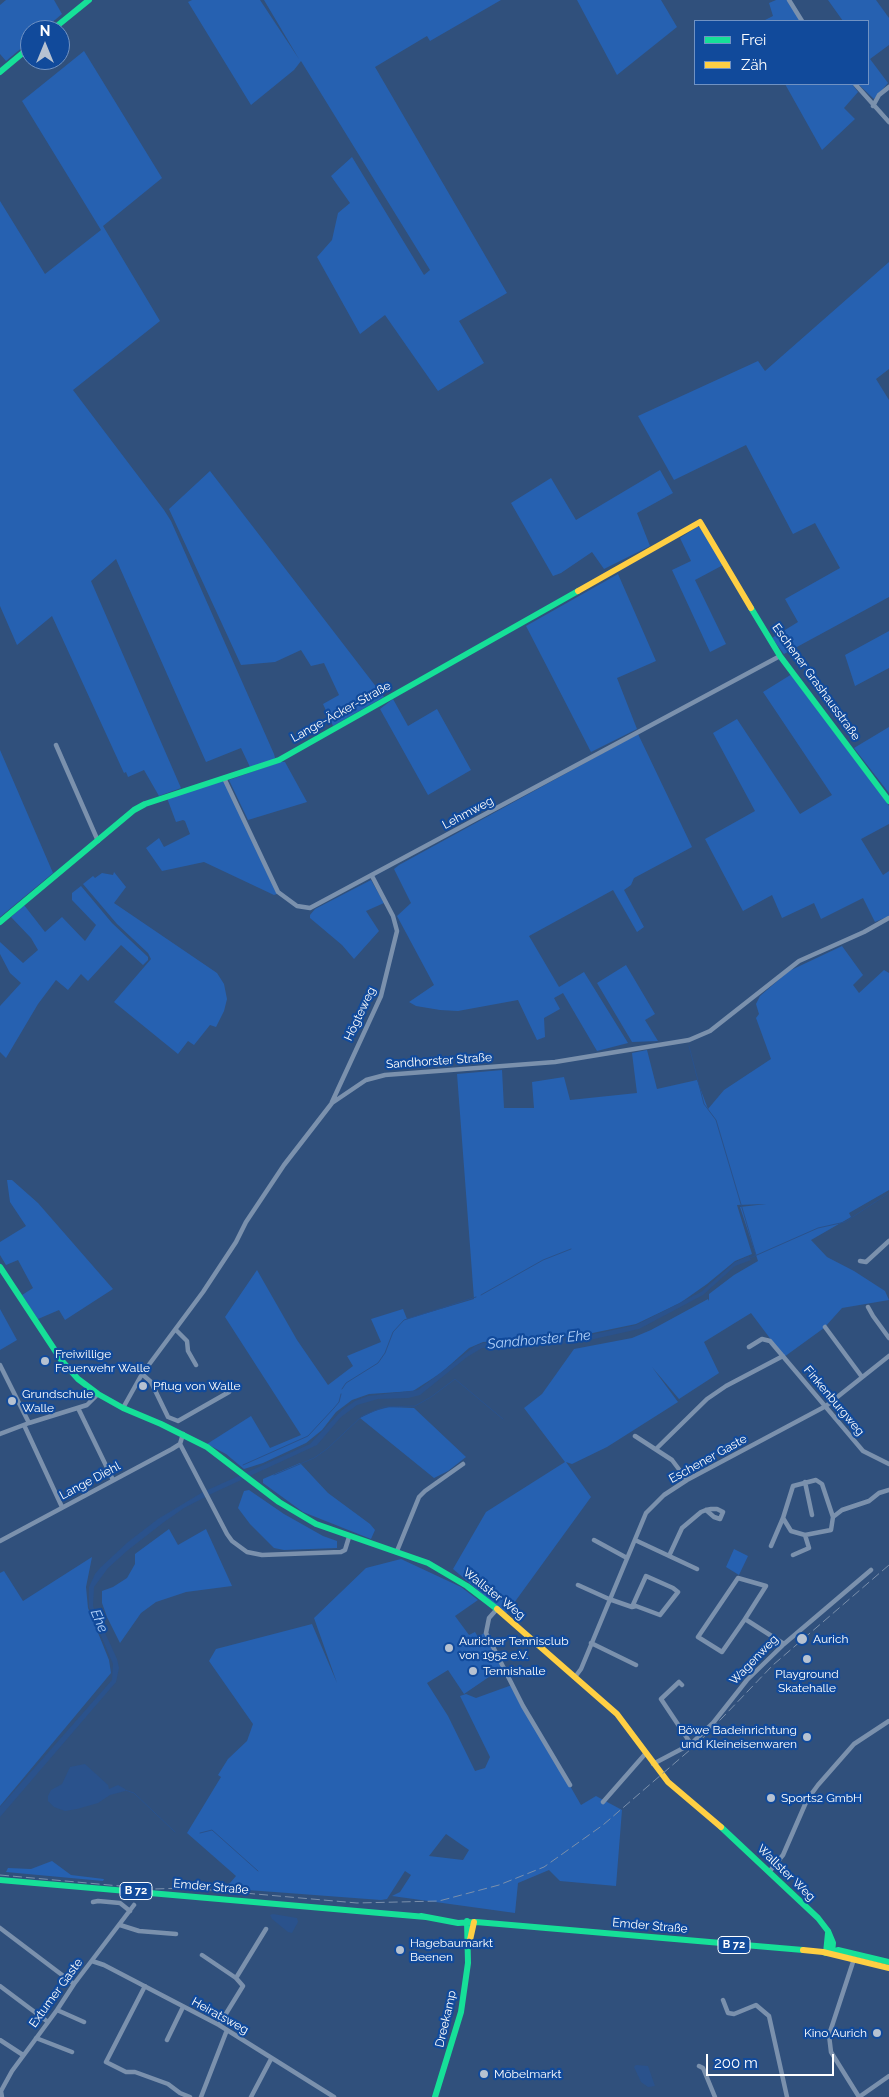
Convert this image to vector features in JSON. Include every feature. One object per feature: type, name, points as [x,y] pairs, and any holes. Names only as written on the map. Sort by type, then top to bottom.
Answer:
[{"type":"street","points":[[64,20],[89,0]]},
{"type":"street","points":[[789,0],[801,20]]},
{"type":"street","points":[[0,72],[20,56]]},
{"type":"street","points":[[856,85],[889,122]]},
{"type":"street","points":[[873,106],[879,95],[889,87]]},
{"type":"street","name":"Eschener Grashausstraße","points":[[700,522],[780,656],[882,789],[889,801]]},
{"type":"street","name":"Lange-Äcker-Straße","points":[[0,922],[145,804],[266,765],[287,756],[700,522]]},
{"type":"street","name":"Lehmweg","points":[[224,778],[278,892],[297,906],[306,909],[318,906],[780,656]]},
{"type":"street","points":[[56,744],[98,841]]},
{"type":"street","name":"Högteweg","points":[[332,1103],[381,996],[397,931],[393,916],[372,876]]},
{"type":"street","name":"Sandhorster Straße","points":[[123,1408],[142,1374],[203,1292],[284,1165],[332,1103],[366,1080],[384,1075],[555,1062],[689,1040],[710,1030],[799,961],[864,932],[889,918]]},
{"type":"street","points":[[860,1261],[866,1262],[889,1241]]},
{"type":"street","name":"Wallster Weg","points":[[0,1267],[62,1361],[78,1379],[98,1394],[123,1408],[184,1434],[207,1447],[298,1514],[316,1524],[349,1537],[417,1558],[467,1586],[497,1609],[617,1714],[653,1764],[676,1790],[736,1840],[813,1914],[828,1931],[829,1953]]},
{"type":"street","points":[[868,1307],[889,1338]]},
{"type":"street","points":[[825,1327],[862,1378]]},
{"type":"street","points":[[176,1330],[187,1341],[188,1351],[196,1365]]},
{"type":"street","name":"Finkenburgweg","points":[[749,1347],[762,1339],[770,1341],[863,1451],[889,1464]]},
{"type":"street","points":[[656,1448],[726,1386],[783,1356]]},
{"type":"street","name":"Eschener Gaste","points":[[575,1676],[636,1540],[646,1513],[664,1495],[687,1480],[826,1406],[889,1356]]},
{"type":"street","points":[[0,1365],[62,1507]]},
{"type":"street","points":[[142,1374],[151,1382],[168,1417],[178,1421],[229,1392]]},
{"type":"street","points":[[0,1434],[88,1405],[98,1394]]},
{"type":"street","points":[[78,1408],[113,1480]]},
{"type":"street","points":[[184,1434],[180,1444],[208,1499],[232,1541],[247,1552],[262,1555],[341,1552],[345,1550],[349,1537]]},
{"type":"street","points":[[635,1436],[672,1460],[687,1480]]},
{"type":"street","name":"Lange Diehl","points":[[0,1541],[180,1444]]},
{"type":"street","points":[[397,1551],[419,1497],[462,1464]]},
{"type":"street","points":[[771,1546],[783,1518],[793,1486],[816,1480],[822,1484],[834,1516],[831,1530],[805,1535],[791,1531],[783,1518]]},
{"type":"street","points":[[805,1482],[812,1515]]},
{"type":"street","points":[[834,1516],[842,1510],[869,1502],[879,1493],[889,1490]]},
{"type":"street","points":[[669,1556],[682,1528],[706,1510]]},
{"type":"street","points":[[793,1555],[809,1548],[805,1535]]},
{"type":"street","points":[[594,1540],[628,1558]]},
{"type":"street","points":[[636,1540],[697,1569]]},
{"type":"street","name":"Wagenweg","points":[[653,1764],[691,1744],[713,1723],[747,1680],[784,1644],[871,1570]]},
{"type":"street","points":[[578,1585],[609,1599],[632,1607],[636,1606],[660,1615],[678,1592],[646,1576],[632,1607]]},
{"type":"street","points":[[738,1578],[766,1586],[744,1619],[722,1652],[698,1637],[738,1578]]},
{"type":"street","points":[[497,1609],[489,1618],[486,1634],[524,1706],[570,1785]]},
{"type":"street","points":[[744,1619],[784,1644]]},
{"type":"street","points":[[591,1643],[636,1665]]},
{"type":"street","points":[[682,1685],[679,1682],[661,1699],[691,1744]]},
{"type":"street","points":[[769,1872],[782,1855],[807,1800],[818,1785],[854,1744],[889,1721]]},
{"type":"street","points":[[603,1802],[646,1753]]},
{"type":"street","name":"Emder Straße","points":[[0,1880],[421,1916],[458,1923],[470,1922],[829,1953],[837,1957],[854,1959],[889,1968]]},
{"type":"street","points":[[93,1902],[120,1903],[130,1911]]},
{"type":"street","name":"Extumer Gaste","points":[[2,2097],[0,2091],[23,2055],[134,1905]]},
{"type":"street","name":"Dreekamp","points":[[435,2097],[461,2012],[470,1922]]},
{"type":"street","points":[[120,1926],[139,1931],[176,1934]]},
{"type":"street","points":[[0,1928],[74,1984]]},
{"type":"street","points":[[236,1978],[266,1929]]},
{"type":"street","name":"Emder Straße","points":[[829,1953],[838,1950],[889,1962]]},
{"type":"street","points":[[202,1955],[242,1983],[242,1990],[219,2025]]},
{"type":"street","points":[[854,1959],[829,2035],[831,2052],[859,2097],[889,2076]]},
{"type":"street","name":"Heiratsweg","points":[[92,1961],[145,1986],[219,2025],[334,2097]]},
{"type":"street","points":[[0,1986],[48,2022]]},
{"type":"street","points":[[145,1986],[106,2062],[126,2072],[135,2072],[168,2084],[180,2093],[190,2097]]},
{"type":"street","points":[[723,2000],[728,2013],[734,2014],[756,2005],[769,2016],[787,2097]]},
{"type":"street","points":[[168,2040],[183,2007]]},
{"type":"street","points":[[57,2010],[84,2022]]},
{"type":"street","points":[[201,2097],[227,2030]]},
{"type":"street","points":[[36,2038],[72,2052]]},
{"type":"street","points":[[0,2040],[23,2055]]},
{"type":"street","points":[[252,2097],[272,2059]]},
{"type":"street","points":[[699,2066],[703,2068],[715,2097]]},
{"type":"shaded area","points":[[6,0],[54,0],[62,14],[55,20],[20,20],[20,49],[6,61],[0,54],[0,5]]},
{"type":"shaded area","points":[[192,0],[260,0],[299,59],[264,0],[501,0],[430,41],[427,36],[375,67],[507,293],[459,321],[484,363],[438,391],[385,315],[360,334],[317,257],[332,240],[338,213],[350,203],[331,176],[352,157],[424,275],[430,270],[301,61],[294,70],[251,105],[188,2]]},
{"type":"shaded area","points":[[577,0],[661,0],[677,27],[617,75]]},
{"type":"shaded area","points":[[776,0],[788,0],[799,20],[765,20],[773,16],[769,3]]},
{"type":"shaded area","points":[[828,0],[876,0],[889,18],[889,45],[870,59],[888,83],[874,99],[859,85],[869,85],[869,20],[842,20]]},
{"type":"shaded area","points":[[84,51],[162,178],[103,226],[160,321],[73,390],[171,521],[275,758],[250,767],[241,748],[206,762],[116,559],[91,581],[181,788],[159,796],[144,770],[128,777],[126,772],[124,773],[52,616],[17,645],[0,606],[0,201],[45,274],[101,230],[22,101],[60,70],[70,70],[70,62]]},
{"type":"shaded area","points":[[786,85],[853,85],[858,92],[844,108],[855,119],[822,150]]},
{"type":"shaded area","points":[[889,262],[889,369],[876,379],[889,400],[889,597],[784,654],[772,638],[798,622],[785,599],[840,568],[815,523],[793,534],[746,445],[674,480],[638,416],[758,361],[765,371]]},
{"type":"shaded area","points":[[660,470],[673,493],[637,513],[650,546],[604,569],[592,552],[561,573],[553,576],[511,503],[551,478],[576,520]]},
{"type":"shaded area","points":[[210,471],[384,697],[333,726],[323,704],[339,695],[324,663],[311,666],[301,650],[275,662],[241,665],[169,509]]},
{"type":"shaded area","points":[[700,527],[725,564],[695,580],[726,644],[710,652],[672,570],[691,561],[680,538]]},
{"type":"shaded area","points":[[618,574],[656,661],[617,678],[637,729],[591,752],[526,626]]},
{"type":"shaded area","points":[[889,631],[889,668],[855,686],[845,655]]},
{"type":"shaded area","points":[[792,674],[880,791],[889,806],[889,824],[861,839],[883,875],[889,871],[889,916],[875,922],[863,898],[821,919],[814,903],[782,918],[772,895],[743,911],[705,839],[755,811],[713,733],[737,719],[800,814],[832,795],[763,692]]},
{"type":"shaded area","points":[[393,699],[408,726],[437,709],[471,770],[428,795],[380,709]]},
{"type":"shaded area","points":[[889,727],[889,793],[854,748]]},
{"type":"shaded area","points":[[638,734],[692,847],[634,878],[631,885],[624,890],[644,927],[637,932],[613,890],[529,936],[559,987],[584,972],[628,1043],[597,1051],[563,993],[554,998],[560,1009],[544,1018],[545,1037],[537,1040],[518,1000],[458,1011],[416,1006],[409,1002],[434,985],[397,916],[411,903],[394,869]]},
{"type":"shaded area","points":[[0,750],[53,873],[0,917]]},
{"type":"shaded area","points":[[280,762],[285,762],[307,802],[248,820],[229,780]]},
{"type":"shaded area","points":[[222,780],[277,894],[274,895],[204,862],[162,871],[146,848],[159,838],[164,847],[190,834],[185,821],[176,822],[167,798]]},
{"type":"shaded area","points":[[114,872],[126,887],[114,903],[217,973],[224,984],[227,999],[224,1011],[216,1027],[210,1025],[194,1045],[188,1041],[178,1054],[114,1002],[151,959],[148,953],[117,924],[83,884],[93,876],[95,878],[102,873],[113,875]]},
{"type":"shaded area","points":[[371,880],[384,903],[366,911],[379,931],[354,959],[342,945],[310,918],[310,915],[315,909]]},
{"type":"shaded area","points":[[81,886],[112,923],[148,957],[148,960],[143,965],[121,945],[88,981],[81,974],[68,990],[56,980],[38,1004],[6,1058],[0,1052],[0,1006],[21,983],[10,973],[0,954],[0,942],[23,963],[38,950],[31,938],[11,917],[24,905],[45,932],[62,917],[85,941],[96,925],[72,900],[72,893]]},
{"type":"shaded area","points":[[842,946],[863,975],[853,985],[859,993],[884,970],[889,973],[889,1190],[849,1213],[851,1217],[811,1240],[827,1257],[854,1271],[885,1291],[889,1300],[842,1308],[824,1328],[784,1357],[751,1313],[704,1342],[719,1373],[679,1399],[652,1367],[678,1402],[607,1447],[572,1464],[566,1462],[591,1497],[506,1614],[453,1569],[486,1512],[565,1462],[524,1408],[542,1394],[574,1349],[632,1338],[651,1330],[708,1299],[709,1301],[709,1294],[734,1275],[758,1261],[740,1207],[766,1204],[737,1205],[752,1254],[735,1261],[680,1303],[636,1324],[578,1336],[483,1342],[469,1348],[441,1373],[413,1391],[369,1394],[352,1400],[336,1412],[322,1430],[306,1443],[263,1463],[244,1469],[226,1454],[207,1444],[251,1416],[270,1448],[301,1435],[225,1317],[257,1270],[297,1340],[328,1385],[353,1366],[347,1356],[381,1342],[371,1319],[403,1309],[407,1319],[474,1299],[457,1074],[502,1070],[504,1108],[534,1108],[532,1082],[564,1077],[570,1100],[637,1093],[632,1053],[647,1050],[657,1089],[697,1080],[708,1109],[724,1090],[771,1059],[756,1018],[759,1014],[756,1004],[760,996],[789,971]]},
{"type":"shaded area","points":[[626,965],[655,1014],[645,1020],[658,1041],[632,1042],[597,983]]},
{"type":"shaded area","points":[[7,1180],[12,1180],[38,1203],[113,1289],[65,1320],[59,1310],[38,1319],[22,1295],[33,1288],[18,1260],[6,1265],[0,1255],[0,1242],[26,1226],[10,1202]]},
{"type":"shaded area","points":[[0,1309],[17,1340],[0,1350]]},
{"type":"shaded area","points":[[389,1407],[414,1408],[466,1457],[448,1471],[434,1478],[360,1418],[374,1411]]},
{"type":"shaded area","points":[[300,1463],[328,1493],[370,1524],[375,1530],[371,1539],[303,1512],[263,1483],[263,1479]]},
{"type":"shaded area","points":[[249,1490],[284,1514],[323,1536],[337,1541],[337,1548],[284,1550],[274,1548],[250,1524],[238,1508],[244,1491]]},
{"type":"shaded area","points":[[169,1529],[178,1545],[206,1529],[232,1586],[186,1592],[156,1602],[141,1613],[120,1643],[102,1603],[102,1591],[113,1587],[127,1578],[135,1564],[135,1554]]},
{"type":"shaded area","points":[[734,1549],[748,1556],[739,1575],[726,1567]]},
{"type":"shaded area","points":[[92,1557],[86,1587],[88,1608],[109,1660],[111,1673],[0,1806],[0,1573],[4,1571],[23,1601]]},
{"type":"shaded area","points":[[401,1559],[461,1587],[478,1600],[455,1616],[469,1635],[475,1632],[478,1637],[484,1633],[502,1668],[464,1694],[448,1670],[427,1683],[448,1716],[475,1771],[485,1768],[490,1757],[460,1696],[466,1694],[476,1698],[512,1685],[581,1805],[596,1796],[622,1810],[616,1886],[560,1881],[549,1870],[518,1883],[515,1913],[392,1896],[400,1892],[411,1875],[405,1871],[387,1899],[381,1900],[221,1888],[230,1883],[236,1876],[187,1833],[221,1777],[218,1775],[228,1759],[247,1741],[253,1724],[209,1661],[216,1649],[312,1624],[337,1683],[314,1618],[366,1568]],"holes":[[[446,1834],[469,1850],[463,1860],[429,1856]]]},
{"type":"shaded area","points":[[52,1861],[71,1875],[104,1879],[103,1881],[6,1872],[8,1868],[31,1869]]},
{"type":"water","name":"Ehe","points":[[749,1256],[751,1260],[735,1266],[703,1295],[639,1329],[576,1343],[482,1348],[467,1357],[420,1395],[408,1398],[378,1399],[357,1405],[341,1417],[317,1445],[213,1493],[184,1508],[164,1522],[108,1568],[94,1587],[93,1606],[117,1659],[119,1668],[116,1682],[0,1817],[0,1807],[112,1680],[113,1664],[89,1607],[89,1587],[100,1568],[128,1542],[158,1519],[203,1492],[310,1444],[342,1410],[355,1401],[368,1396],[418,1390],[475,1346],[507,1340],[581,1337],[636,1325],[701,1292],[735,1262]]},
{"type":"water","points":[[85,1764],[108,1785],[109,1789],[118,1785],[125,1789],[125,1791],[110,1795],[98,1803],[77,1809],[65,1811],[54,1807],[48,1801],[51,1790],[62,1784],[70,1767]]},
{"type":"water","points":[[270,1915],[297,1918],[298,1922],[292,1933],[272,1919]]},
{"type":"water","points":[[636,2065],[648,2066],[655,2086],[648,2087],[641,2082],[634,2067]]},
{"type":"waterway","points":[[689,1046],[704,1104],[716,1120],[756,1255]]},
{"type":"waterway","name":"Sandhorster Ehe","points":[[750,1258],[818,1228],[845,1222],[889,1193]]},
{"type":"waterway","points":[[481,1295],[543,1260],[571,1249]]},
{"type":"waterway","points":[[342,1389],[346,1383],[378,1363],[385,1353],[393,1332],[404,1320],[476,1297]]},
{"type":"waterway","points":[[274,1475],[314,1458],[327,1449],[362,1416],[384,1407],[415,1406],[455,1379],[503,1419]]},
{"type":"waterway","points":[[243,1465],[308,1436],[339,1402],[341,1394]]},
{"type":"waterway","points":[[125,1790],[134,1793],[175,1832]]},
{"type":"waterway","points":[[200,1833],[212,1830],[258,1871]]},
{"type":"railway","points":[[0,1875],[153,1889],[188,1888],[357,1903],[439,1901],[499,1885],[544,1867],[603,1825],[698,1743],[773,1665],[889,1565]]},
{"type":"traffic: fast","points":[[64,20],[89,0]]},
{"type":"traffic: fast","points":[[0,72],[20,55]]},
{"type":"traffic: fast","points":[[0,922],[134,810],[145,804],[279,760],[578,591]]},
{"type":"traffic: fast","points":[[751,608],[780,656],[889,801]]},
{"type":"traffic: fast","points":[[0,1267],[62,1361],[78,1379],[98,1394],[123,1408],[207,1447],[279,1502],[316,1524],[428,1563],[467,1586],[497,1609]]},
{"type":"traffic: fast","points":[[721,1827],[818,1918],[828,1931],[833,1943],[832,1953]]},
{"type":"traffic: fast","points":[[0,1880],[426,1917]]},
{"type":"traffic: fast","points":[[421,1916],[458,1923],[476,1922],[803,1950]]},
{"type":"traffic: fast","points":[[435,2097],[461,2012],[468,1963],[467,1921]]},
{"type":"traffic: fast","points":[[826,1953],[828,1933]]},
{"type":"traffic: fast","points":[[832,1953],[838,1950],[889,1962]]},
{"type":"traffic: slow","points":[[578,591],[700,522],[751,608]]},
{"type":"traffic: slow","points":[[497,1609],[617,1714],[668,1782],[721,1827]]},
{"type":"traffic: slow","points":[[470,1940],[474,1922]]},
{"type":"traffic: slow","points":[[803,1950],[823,1952],[889,1968]]},
{"type":"place","name":"Freiwillige Feuerwehr Walle","points":[[45,1361]]},
{"type":"place","name":"Pflug von Walle","points":[[143,1386]]},
{"type":"place","name":"Grundschule Walle","points":[[12,1401]]},
{"type":"place","name":"Aurich","points":[[802,1639]]},
{"type":"place","name":"Auricher Tennisclub von 1952 e.V.","points":[[449,1648]]},
{"type":"place","name":"Playground Skatehalle","points":[[807,1659]]},
{"type":"place","name":"Tennishalle","points":[[473,1671]]},
{"type":"place","name":"Böwe Badeinrichtung und Kleineisenwaren","points":[[807,1737]]},
{"type":"place","name":"Sports2 GmbH","points":[[771,1798]]},
{"type":"place","name":"Hagebaumarkt Beenen","points":[[400,1950]]},
{"type":"place","name":"Kino Aurich","points":[[877,2033]]},
{"type":"place","name":"Möbelmarkt","points":[[484,2074]]}]
